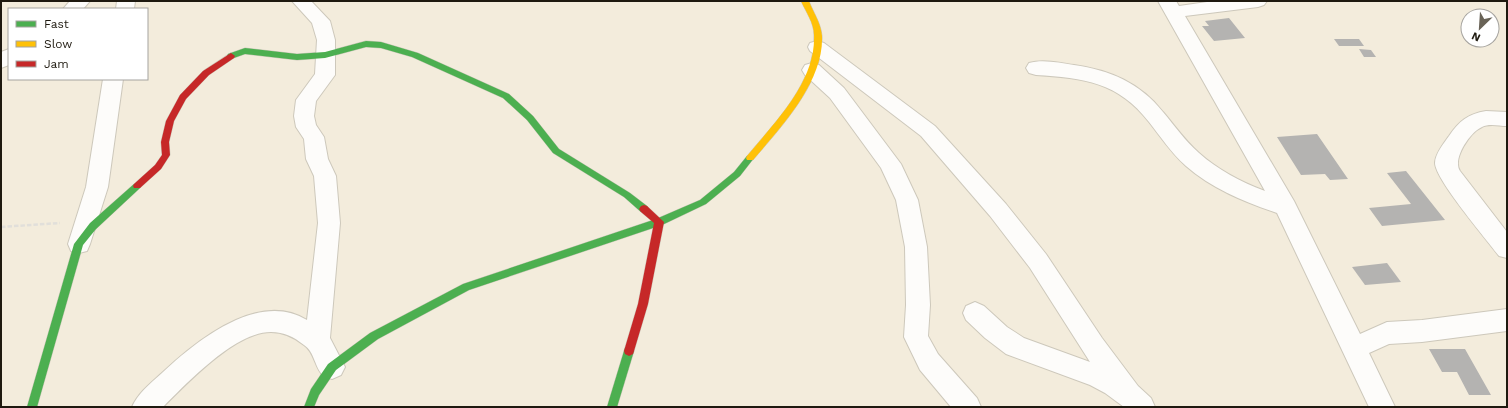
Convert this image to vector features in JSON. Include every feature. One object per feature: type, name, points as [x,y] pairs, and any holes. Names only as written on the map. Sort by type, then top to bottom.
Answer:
[{"type":"street","points":[[73,8],[81,1]]},
{"type":"street","points":[[301,1],[320,21],[326,40],[326,75],[306,100],[304,116],[306,127],[314,137],[317,159],[325,176],[329,223],[317,340]]},
{"type":"street","points":[[309,407],[315,392],[332,367],[374,336],[466,286],[659,222],[703,202],[737,174],[793,106],[812,70],[815,63],[818,35],[805,1]]},
{"type":"street","points":[[1258,1],[1171,7],[1286,207],[1358,354],[1382,407]]},
{"type":"street","points":[[79,244],[93,226],[158,167],[166,155],[165,142],[170,121],[183,97],[206,73],[235,53],[245,50],[297,57],[325,55],[366,44],[381,45],[415,55],[496,90],[506,96],[530,118],[556,151],[627,195],[659,222]]},
{"type":"street","points":[[817,47],[928,131],[998,210],[1038,261],[1093,346],[1134,399]]},
{"type":"street","points":[[1036,68],[1088,73],[1121,84],[1138,97],[1154,113],[1174,140],[1199,166],[1242,190],[1286,207]]},
{"type":"street","points":[[812,70],[837,93],[890,164],[907,200],[916,247],[918,305],[916,337],[929,362],[968,407]]},
{"type":"street","points":[[32,407],[79,244],[88,221],[98,187],[103,140],[113,80]]},
{"type":"street","points":[[1507,119],[1485,118],[1472,123],[1454,144],[1446,160],[1446,167],[1452,177],[1507,248]]},
{"type":"street","points":[[612,407],[643,304],[659,222]]},
{"type":"street","points":[[975,313],[1005,341],[1116,384],[1134,399]]},
{"type":"street","points":[[144,407],[199,354],[234,333],[255,324],[275,319],[301,328],[317,340],[332,367]]},
{"type":"street","points":[[1358,354],[1387,332],[1422,330],[1507,320]]},
{"type":"street","points":[[1358,354],[1364,407]]},
{"type":"path","points":[[1,227],[88,221]]},
{"type":"building","points":[[1229,18],[1245,38],[1214,41],[1202,26],[1209,26],[1205,21]]},
{"type":"building","points":[[1334,39],[1359,39],[1364,46],[1339,46]]},
{"type":"building","points":[[1359,49],[1371,50],[1376,57],[1364,57]]},
{"type":"building","points":[[1317,134],[1348,179],[1330,180],[1325,174],[1301,175],[1277,137]]},
{"type":"building","points":[[1406,171],[1445,220],[1382,226],[1369,208],[1411,204],[1387,173]]},
{"type":"building","points":[[1387,263],[1401,282],[1365,285],[1352,267]]},
{"type":"building","points":[[1429,349],[1465,349],[1491,395],[1469,395],[1457,372],[1442,372]]},
{"type":"traffic: fast","points":[[231,56],[245,51],[297,57],[325,55],[366,44],[381,45],[415,55],[506,96],[530,118],[556,151],[627,195],[644,209]]},
{"type":"traffic: fast","points":[[309,407],[315,392],[332,367],[374,336],[466,287],[659,222],[703,202],[737,174],[750,158]]},
{"type":"traffic: fast","points":[[32,407],[79,244],[93,226],[137,186]]},
{"type":"traffic: fast","points":[[612,407],[629,351]]},
{"type":"traffic: slow","points":[[750,158],[784,117],[805,85],[813,68],[817,51],[818,35],[815,22],[805,1]]},
{"type":"traffic: jam","points":[[137,186],[158,167],[166,155],[165,142],[170,121],[183,97],[206,73],[231,56]]},
{"type":"traffic: jam","points":[[629,351],[643,304],[659,222],[644,209]]}]
